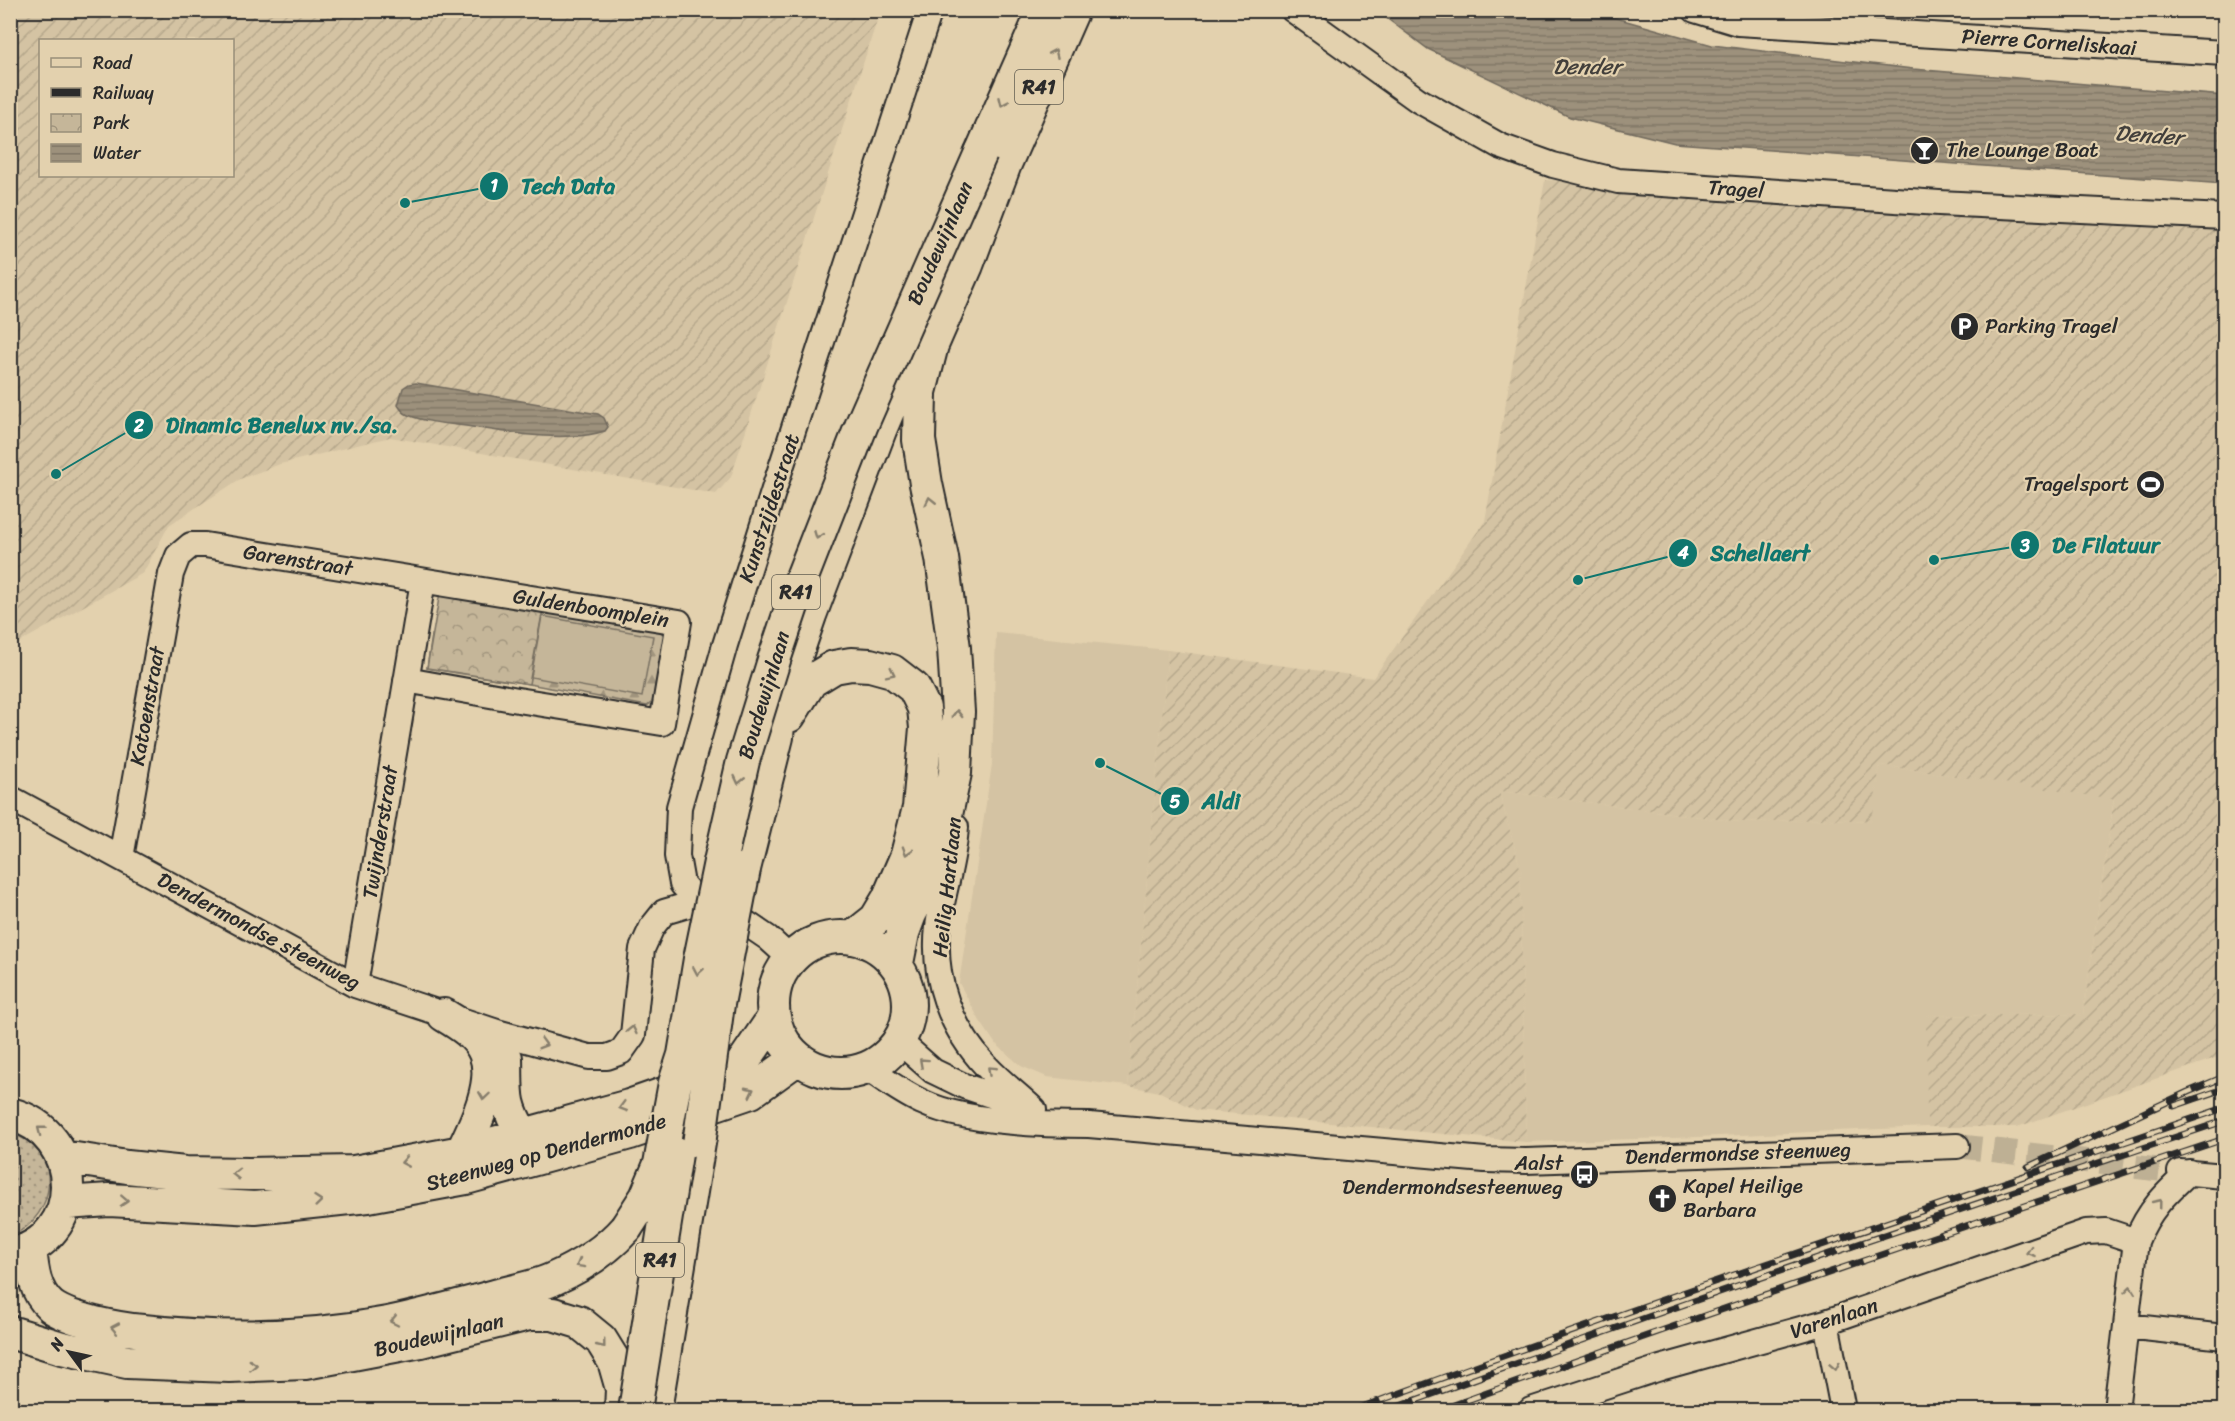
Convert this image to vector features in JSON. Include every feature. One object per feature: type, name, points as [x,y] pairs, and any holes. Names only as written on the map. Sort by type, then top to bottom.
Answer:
[{"type":"main road","name":"R41","points":[[993,159],[1044,10]]},
{"type":"main road","name":"R41","points":[[993,159],[1073,10]]},
{"type":"main road","name":"Boudewijnlaan","points":[[919,440],[920,392],[932,345],[985,219],[993,159]]},
{"type":"main road","name":"Boudewijnlaan","points":[[655,1410],[687,1216],[718,1004],[744,869],[777,737],[779,712],[803,636],[880,430],[974,217],[993,159]]},
{"type":"main road","name":"Boudewijnlaan","points":[[20,1251],[31,1266],[38,1288],[45,1299],[54,1308],[87,1321],[118,1329],[173,1335],[283,1335],[386,1323],[448,1310],[550,1281],[615,1241],[646,1197],[660,1164],[675,1083],[684,1055],[700,959],[743,762],[799,585],[857,435],[993,159]]},
{"type":"main road","name":"Heilig Hartlaan","points":[[897,963],[903,933],[910,914],[937,856],[955,773],[958,712],[954,648],[942,558],[919,440]]},
{"type":"main road","name":"Boudewijnlaan","points":[[777,737],[811,681],[834,667],[851,664],[870,665],[892,671],[914,688],[924,708],[926,728],[919,808],[907,855],[876,920],[852,938]]},
{"type":"main road","points":[[852,938],[868,942],[884,951],[897,963],[905,978],[910,996],[909,1016],[900,1042],[886,1057],[867,1068],[833,1073],[818,1069],[798,1058],[786,1046],[778,1032],[772,999],[776,984],[791,959],[806,945],[819,939],[852,938]]},
{"type":"main road","points":[[444,1014],[465,1028],[478,1042],[485,1053],[488,1069],[483,1106],[462,1152]]},
{"type":"main road","name":"Steenweg op Dendermonde","points":[[63,1157],[184,1173],[249,1174],[354,1172],[462,1152],[629,1106],[740,1066],[774,1017]]},
{"type":"main road","points":[[497,1032],[506,1052],[506,1100],[511,1116],[522,1134]]},
{"type":"main road","name":"Boudewijnlaan","points":[[635,1410],[683,1109],[684,1055]]},
{"type":"main road","name":"Steenweg op Dendermonde","points":[[65,1203],[109,1200],[255,1208],[368,1196],[466,1178],[630,1133],[751,1092],[798,1058]]},
{"type":"main road","points":[[10,1114],[26,1118],[48,1134],[63,1157],[68,1179],[65,1203],[58,1221],[46,1236],[20,1251]]},
{"type":"main road","points":[[10,1311],[46,1333],[62,1348]]},
{"type":"main road","name":"Boudewijnlaan","points":[[62,1348],[127,1362],[229,1366],[304,1363],[421,1341],[529,1314],[553,1314],[579,1322],[600,1340],[614,1361],[622,1389],[621,1410]]},
{"type":"main road","points":[[10,1332],[62,1348]]},
{"type":"street","name":"Kunstzijdestraat","points":[[791,959],[768,938],[743,921],[716,912],[698,902],[682,884],[677,856],[679,807],[754,554],[930,10]]},
{"type":"street","name":"Tragel","points":[[1293,10],[1418,99],[1500,146],[1552,165],[1618,181],[1939,203],[2224,217]]},
{"type":"street","name":"Pierre Corneliskaai","points":[[1695,10],[1738,23],[2224,53]]},
{"type":"street","name":"Garenstraat","points":[[178,556],[191,545],[205,545],[423,581]]},
{"type":"street","name":"Katoenstraat","points":[[121,858],[171,574],[178,556]]},
{"type":"street","name":"Guldenboomplein","points":[[406,680],[662,723],[679,622],[423,581]]},
{"type":"street","points":[[406,680],[423,581]]},
{"type":"street","name":"Twijnderstraat","points":[[355,985],[406,680]]},
{"type":"street","name":"Heilig Hartlaan","points":[[955,773],[957,822],[955,847],[938,927],[937,959],[943,996],[957,1029],[986,1066],[1034,1110]]},
{"type":"street","name":"Dendermondse steenweg","points":[[10,798],[355,985],[497,1032],[589,1058],[607,1057],[621,1052],[633,1035],[642,949],[652,927],[664,912],[698,902]]},
{"type":"street","name":"Dendermondse steenweg","points":[[900,1042],[933,1071],[964,1086],[1034,1110],[1089,1125]]},
{"type":"street","name":"Dendermondse steenweg","points":[[867,1068],[911,1097],[934,1107],[970,1116],[1043,1125],[1089,1125],[1485,1160],[1526,1161],[1957,1146]]},
{"type":"street","points":[[2116,1410],[2136,1241],[2145,1220],[2184,1172],[2224,1176]]},
{"type":"street","name":"Varenlaan","points":[[1531,1410],[1660,1368],[1826,1322],[2086,1233],[2106,1231],[2136,1241]]},
{"type":"street","points":[[1826,1322],[1843,1410]]},
{"type":"street","points":[[2126,1326],[2224,1337]]},
{"type":"shaded area","points":[[11,11],[880,11],[731,477],[716,494],[390,437],[280,464],[240,479],[169,525],[143,573],[11,647]]},
{"type":"shaded area","points":[[1545,180],[2224,204],[2224,1055],[2017,1127],[1927,1127],[1926,1016],[2083,1014],[2114,799],[1880,765],[1872,821],[1829,819],[1740,822],[1499,791],[1520,867],[1526,1142],[1196,1110],[1160,1092],[1128,1086],[1168,650],[1373,678],[1485,521]]},
{"type":"shaded area","points":[[996,633],[1168,650],[1128,1086],[1047,1077],[1021,1066],[995,1043],[959,983],[992,764]]},
{"type":"shaded area","points":[[1880,765],[2114,798],[2083,1014],[1927,1016],[1927,1127],[1526,1142],[1520,867],[1499,791],[1740,822],[1829,819],[1871,821]]},
{"type":"green space","points":[[440,592],[659,630],[669,641],[658,698],[647,706],[427,668],[432,635],[451,647]]},
{"type":"green space","points":[[440,592],[543,609],[529,684],[427,668]]},
{"type":"green space","points":[[542,616],[653,636],[642,697],[531,677]]},
{"type":"green space","points":[[11,1133],[28,1141],[40,1153],[47,1168],[48,1183],[46,1199],[39,1213],[27,1226],[11,1236]]},
{"type":"water","name":"Dender","points":[[1377,11],[1591,11],[1712,45],[1913,69],[2224,96],[2224,184],[1675,143],[1570,117],[1428,49]]},
{"type":"water","points":[[416,383],[598,414],[604,418],[608,427],[605,431],[589,435],[548,436],[509,433],[423,420],[406,414],[398,405],[403,388]]},
{"type":"tunnel","points":[[1957,1146],[2180,1172]]},
{"type":"railway","points":[[2028,1167],[2224,1077]]},
{"type":"railway","points":[[2174,1106],[2224,1089]]},
{"type":"railway","points":[[1354,1410],[1679,1294],[2224,1108]]},
{"type":"railway","points":[[1389,1410],[1806,1262],[2224,1121]]},
{"type":"railway","points":[[1440,1410],[1929,1238],[2224,1139]]},
{"type":"place","name":"The Lounge Boat","points":[[1925,150]]},
{"type":"place","name":"Tech Data","points":[[405,203]]},
{"type":"place","name":"Parking Tragel","points":[[1964,326]]},
{"type":"place","name":"Dinamic Benelux nv./sa.","points":[[56,474]]},
{"type":"place","name":"Tragelsport","points":[[2150,484]]},
{"type":"place","name":"De Filatuur","points":[[1934,560]]},
{"type":"place","name":"Schellaert","points":[[1578,580]]},
{"type":"place","name":"Aldi","points":[[1100,763]]},
{"type":"place","name":"Aalst Dendermondsesteenweg","points":[[1584,1175]]},
{"type":"place","name":"Kapel Heilige Barbara","points":[[1662,1198]]}]
